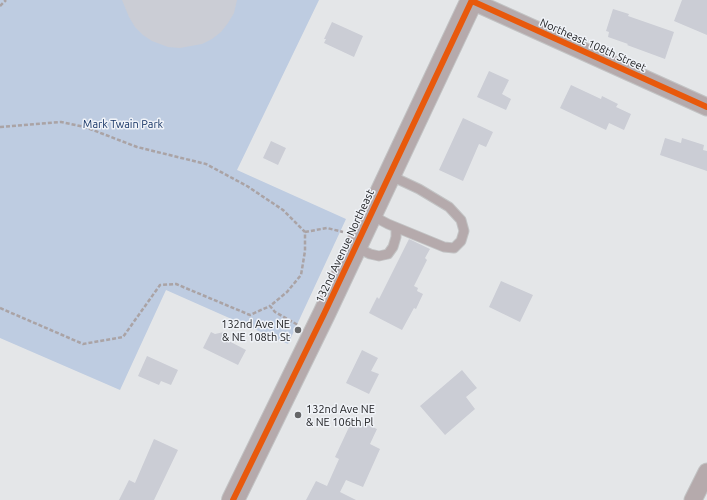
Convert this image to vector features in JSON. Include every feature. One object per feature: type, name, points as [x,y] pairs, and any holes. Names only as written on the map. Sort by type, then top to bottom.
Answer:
[{"type":"street","name":"Northeast 108th Street","points":[[471,0],[707,107]]},
{"type":"street","name":"132nd Avenue Northeast","points":[[233,500],[357,243],[471,0]]},
{"type":"lane","points":[[370,215],[396,228],[444,247],[454,248],[462,241],[464,231],[461,220],[449,207],[419,189],[389,175]]},
{"type":"lane","points":[[357,243],[370,254],[379,256],[388,254],[393,247],[396,237],[396,228]]},
{"type":"path","points":[[0,6],[6,0]]},
{"type":"path","points":[[0,127],[61,122],[85,127],[137,147],[206,164],[247,186],[283,210],[305,232],[305,251],[301,275],[287,292],[270,306],[250,315],[176,284],[160,284],[123,337],[83,344],[0,308]]},
{"type":"path","points":[[305,232],[326,228],[343,232],[357,243]]},
{"type":"path","points":[[270,306],[275,312],[298,325]]},
{"type":"green space","name":"Mark Twain Park","points":[[0,0],[319,0],[237,170],[346,219],[288,344],[166,290],[120,390],[0,338]]},
{"type":"building","points":[[122,0],[237,0],[234,13],[221,32],[202,44],[180,48],[168,47],[152,41],[143,35],[135,27],[129,17]]},
{"type":"building","points":[[682,0],[707,0],[707,35],[674,21]]},
{"type":"building","points":[[613,9],[629,14],[628,16],[674,32],[665,59],[608,37],[609,32],[606,31]]},
{"type":"building","points":[[332,22],[363,36],[354,57],[324,43],[326,39],[324,39]]},
{"type":"building","points":[[489,71],[509,80],[502,94],[511,99],[506,110],[477,97]]},
{"type":"building","points":[[571,85],[601,99],[602,96],[618,104],[616,107],[631,114],[624,130],[609,123],[606,130],[560,108]]},
{"type":"building","points":[[463,118],[493,132],[486,147],[479,144],[463,181],[439,170]]},
{"type":"building","points":[[665,138],[681,143],[682,138],[704,145],[703,150],[707,151],[707,171],[660,155]]},
{"type":"building","points":[[271,141],[286,148],[278,165],[263,158]]},
{"type":"building","points":[[409,239],[430,249],[425,258],[427,260],[414,286],[418,288],[417,291],[423,294],[416,309],[414,308],[402,330],[369,313],[377,297],[379,299]]},
{"type":"building","points":[[501,281],[533,295],[520,322],[489,307]]},
{"type":"building","points":[[211,332],[215,334],[224,332],[227,340],[246,350],[238,365],[203,348]]},
{"type":"building","points":[[362,350],[378,358],[371,371],[379,374],[369,394],[346,383]]},
{"type":"building","points":[[147,356],[178,370],[171,385],[161,381],[159,385],[138,376]]},
{"type":"building","points":[[462,370],[477,388],[466,397],[475,409],[445,435],[420,406]]},
{"type":"building","points":[[357,420],[377,429],[370,444],[380,449],[363,487],[346,480],[340,492],[356,500],[306,500],[316,481],[327,486],[339,459],[335,457],[350,425],[354,426]]},
{"type":"building","points":[[154,439],[178,450],[154,500],[119,500],[129,480],[135,483]]},
{"type":"cycle path","points":[[233,500],[324,314],[472,0]]},
{"type":"cycle path","points":[[472,1],[707,107]]},
{"type":"place","name":"132nd Ave NE & NE 108th St","points":[[298,330]]},
{"type":"place","name":"132nd Ave NE & NE 106th Pl","points":[[298,415]]}]
